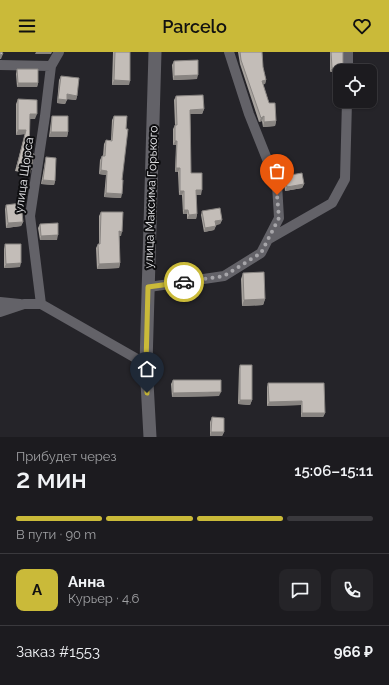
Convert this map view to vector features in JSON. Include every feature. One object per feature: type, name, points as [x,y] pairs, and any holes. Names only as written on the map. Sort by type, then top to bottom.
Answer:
[{"type":"street","name":"улица Щорса","points":[[41,304],[30,216],[51,66],[59,52]]},
{"type":"street","name":"улица Максима Горького","points":[[150,437],[146,364],[155,52]]},
{"type":"street","points":[[148,287],[224,276],[261,253],[279,218],[277,184],[249,114],[229,52]]},
{"type":"street","points":[[348,52],[348,64]]},
{"type":"street","points":[[0,64],[51,66]]},
{"type":"street","points":[[268,239],[332,203],[345,179],[347,108]]},
{"type":"street","points":[[0,302],[41,304],[146,364]]},
{"type":"street","points":[[0,312],[24,304]]},
{"type":"building","points":[[115,52],[130,52],[130,81],[114,80]]},
{"type":"building","points":[[240,52],[262,52],[266,80],[262,81],[269,103],[275,103],[276,121],[264,122],[264,116],[261,118],[241,60]]},
{"type":"building","points":[[331,52],[343,52],[343,64],[333,64],[332,68]]},
{"type":"building","points":[[198,60],[198,75],[174,76],[174,61]]},
{"type":"building","points":[[17,69],[38,69],[38,83],[18,83]]},
{"type":"building","points":[[61,76],[79,78],[77,96],[67,94],[67,100],[58,99]]},
{"type":"building","points":[[203,95],[204,109],[190,110],[191,173],[202,173],[202,190],[196,190],[197,214],[189,215],[188,210],[184,210],[184,191],[180,191],[180,168],[176,168],[176,96]]},
{"type":"building","points":[[18,99],[37,100],[37,114],[30,114],[29,153],[34,154],[31,170],[17,166],[26,130],[18,130]]},
{"type":"building","points":[[52,116],[68,116],[68,132],[51,132]]},
{"type":"building","points":[[114,116],[127,116],[126,129],[128,129],[122,180],[122,194],[106,193],[107,171],[101,170],[102,156],[105,156],[106,140],[112,141]]},
{"type":"building","points":[[46,157],[56,158],[55,181],[43,180]]},
{"type":"building","points":[[302,173],[304,184],[287,187],[285,176]]},
{"type":"building","points":[[21,203],[23,222],[8,223],[6,205]]},
{"type":"building","points":[[220,208],[222,220],[215,221],[216,226],[205,228],[202,211]]},
{"type":"building","points":[[101,212],[123,212],[122,232],[119,231],[120,263],[99,264],[98,244],[100,244]]},
{"type":"building","points":[[58,223],[58,235],[41,236],[40,224]]},
{"type":"building","points":[[5,244],[21,244],[21,263],[6,264]]},
{"type":"building","points":[[264,272],[265,299],[244,300],[243,273]]},
{"type":"building","points":[[240,365],[252,365],[252,400],[240,400]]},
{"type":"building","points":[[173,380],[221,380],[221,392],[173,393]]},
{"type":"building","points":[[268,383],[324,383],[325,413],[302,413],[302,401],[269,402]]},
{"type":"building","points":[[212,417],[224,418],[224,432],[211,432]]},
{"type":"way so far","points":[[184,282],[224,276],[261,253],[279,218],[277,195]]},
{"type":"route","points":[[147,393],[146,364],[148,287],[184,282]]}]
